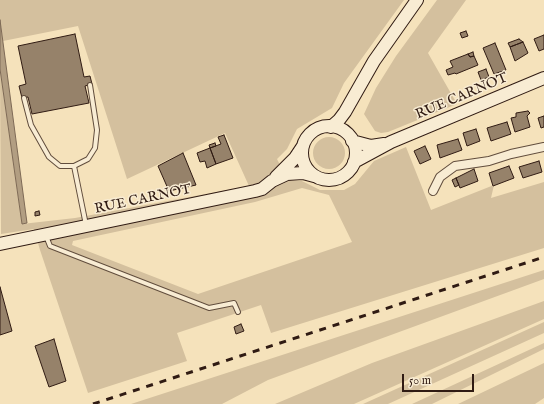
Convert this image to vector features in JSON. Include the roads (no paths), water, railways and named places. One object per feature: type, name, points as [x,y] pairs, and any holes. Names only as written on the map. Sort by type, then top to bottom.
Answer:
[{"type":"street","points":[[354,97],[349,119],[350,138],[355,150],[354,162],[349,170],[339,178],[326,180],[314,176],[304,163],[303,146],[307,137],[315,131],[331,127],[339,120],[374,61],[417,0]]},
{"type":"street","name":"RUE CARNOT","points":[[354,162],[391,142],[544,78]]},
{"type":"street","points":[[331,127],[340,130],[350,138]]},
{"type":"street","name":"RUE CARNOT","points":[[350,138],[371,146],[391,142]]},
{"type":"street","name":"RUE CARNOT","points":[[0,244],[262,189],[295,158],[303,146]]},
{"type":"street","points":[[433,191],[440,177],[455,166],[489,162],[511,154],[544,147]]},
{"type":"street","name":"RUE CARNOT","points":[[272,181],[282,175],[293,173],[303,173],[314,176]]},
{"type":"lane","points":[[24,98],[31,125],[49,157],[60,166],[74,166],[88,159],[95,148],[97,130],[90,85]]},
{"type":"lane","points":[[74,166],[86,227]]},
{"type":"lane","points":[[46,235],[50,246],[209,308],[234,303],[238,312]]},
{"type":"railway","points":[[93,404],[544,257]]}]
